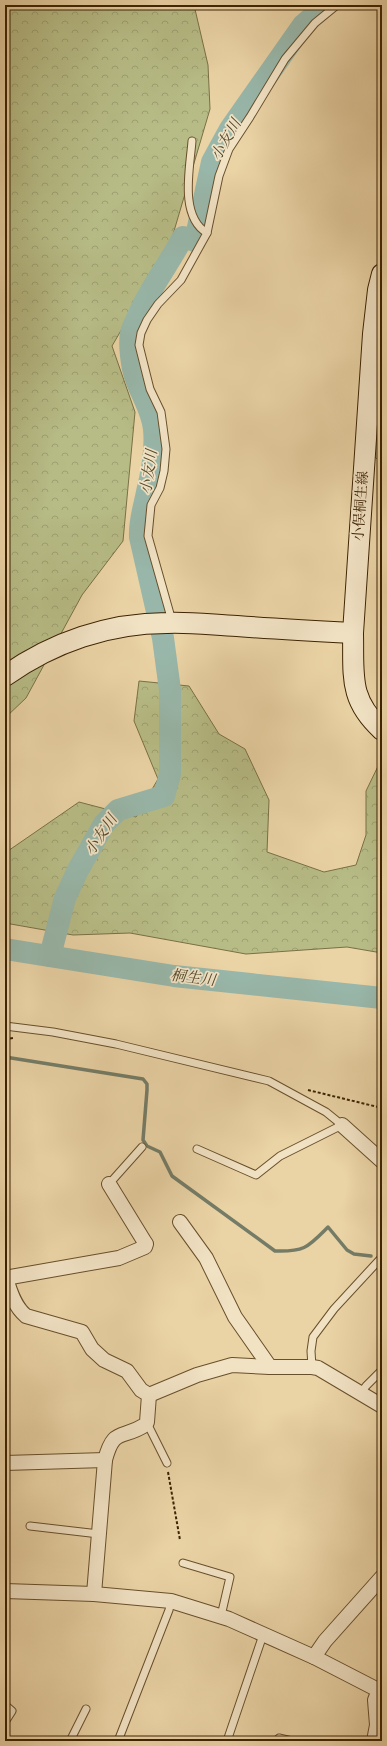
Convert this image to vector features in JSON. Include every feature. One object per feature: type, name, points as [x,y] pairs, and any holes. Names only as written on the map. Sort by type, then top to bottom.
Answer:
[{"type":"main road","name":"小俣桐生線","points":[[382,274],[378,290],[373,334],[353,633],[354,681],[356,695],[367,714],[382,730]]},
{"type":"main road","points":[[5,676],[37,655],[61,644],[111,628],[165,623],[353,633]]},
{"type":"street","points":[[342,1125],[382,1162]]},
{"type":"street","points":[[94,1594],[105,1460],[109,1445],[113,1439],[141,1428],[147,1423],[150,1402],[149,1395],[141,1390],[127,1371],[104,1360],[92,1349],[82,1332],[26,1316],[19,1310],[6,1278],[119,1258],[145,1248],[146,1244],[109,1184]]},
{"type":"street","points":[[180,1222],[206,1258],[235,1317],[270,1367]]},
{"type":"street","points":[[149,1395],[197,1375],[232,1365],[312,1367],[318,1368],[382,1406]]},
{"type":"street","points":[[5,1463],[105,1460]]},
{"type":"street","points":[[314,1657],[325,1641],[382,1577]]},
{"type":"street","points":[[5,1591],[94,1594],[171,1601],[221,1616],[314,1657],[381,1690],[375,1700],[377,1725],[374,1741]]},
{"type":"lane","points":[[165,623],[148,536],[151,505],[160,488],[164,471],[166,449],[161,412],[150,389],[139,345],[141,333],[146,320],[158,304],[181,280],[205,232],[219,176],[228,149],[250,117],[285,60],[315,23],[337,5]]},
{"type":"lane","points":[[192,141],[188,197],[194,218],[205,232]]},
{"type":"lane","points":[[5,1026],[53,1032],[116,1044],[270,1081],[326,1112],[342,1125],[280,1156],[256,1175],[197,1149]]},
{"type":"lane","points":[[109,1184],[142,1147]]},
{"type":"lane","points":[[312,1367],[311,1351],[313,1337],[334,1309],[382,1257]]},
{"type":"lane","points":[[361,1393],[382,1370]]},
{"type":"lane","points":[[147,1423],[167,1463]]},
{"type":"lane","points":[[30,1526],[99,1534]]},
{"type":"lane","points":[[183,1563],[230,1577],[221,1616]]},
{"type":"lane","points":[[118,1741],[169,1610],[171,1601]]},
{"type":"lane","points":[[227,1741],[263,1635]]},
{"type":"lane","points":[[5,1705],[12,1711],[5,1722]]},
{"type":"lane","points":[[70,1741],[86,1709]]},
{"type":"lane","points":[[276,1741],[279,1738],[292,1741]]},
{"type":"path","points":[[303,1089],[382,1108]]},
{"type":"path","points":[[167,1463],[180,1540]]},
{"type":"green space","points":[[5,5],[194,5],[208,65],[210,109],[169,248],[112,346],[135,412],[123,541],[82,595],[26,698],[5,718]]},
{"type":"green space","points":[[382,343],[382,464],[374,456]]},
{"type":"green space","points":[[139,681],[189,686],[219,734],[245,749],[269,800],[267,852],[324,872],[356,865],[366,835],[366,791],[382,758],[382,953],[347,947],[246,954],[130,933],[73,935],[5,923],[5,853],[79,802],[136,817],[158,779],[134,721]]},
{"type":"waterway","name":"小友川","points":[[50,956],[65,898],[78,870],[104,824],[118,810],[164,796],[170,774],[170,690],[163,638],[140,537],[141,520],[153,461],[154,429],[153,421],[133,369],[130,346],[130,337],[133,326],[148,296],[183,237],[195,241],[212,162],[230,129],[303,25],[326,5]]},
{"type":"waterway","name":"桐生川","points":[[5,949],[174,976],[382,998]]},
{"type":"waterway","points":[[5,1057],[143,1079],[147,1084],[143,1140],[147,1146],[160,1152],[172,1176],[275,1251],[293,1250],[305,1247],[328,1227],[347,1250],[354,1254],[371,1256]]}]
